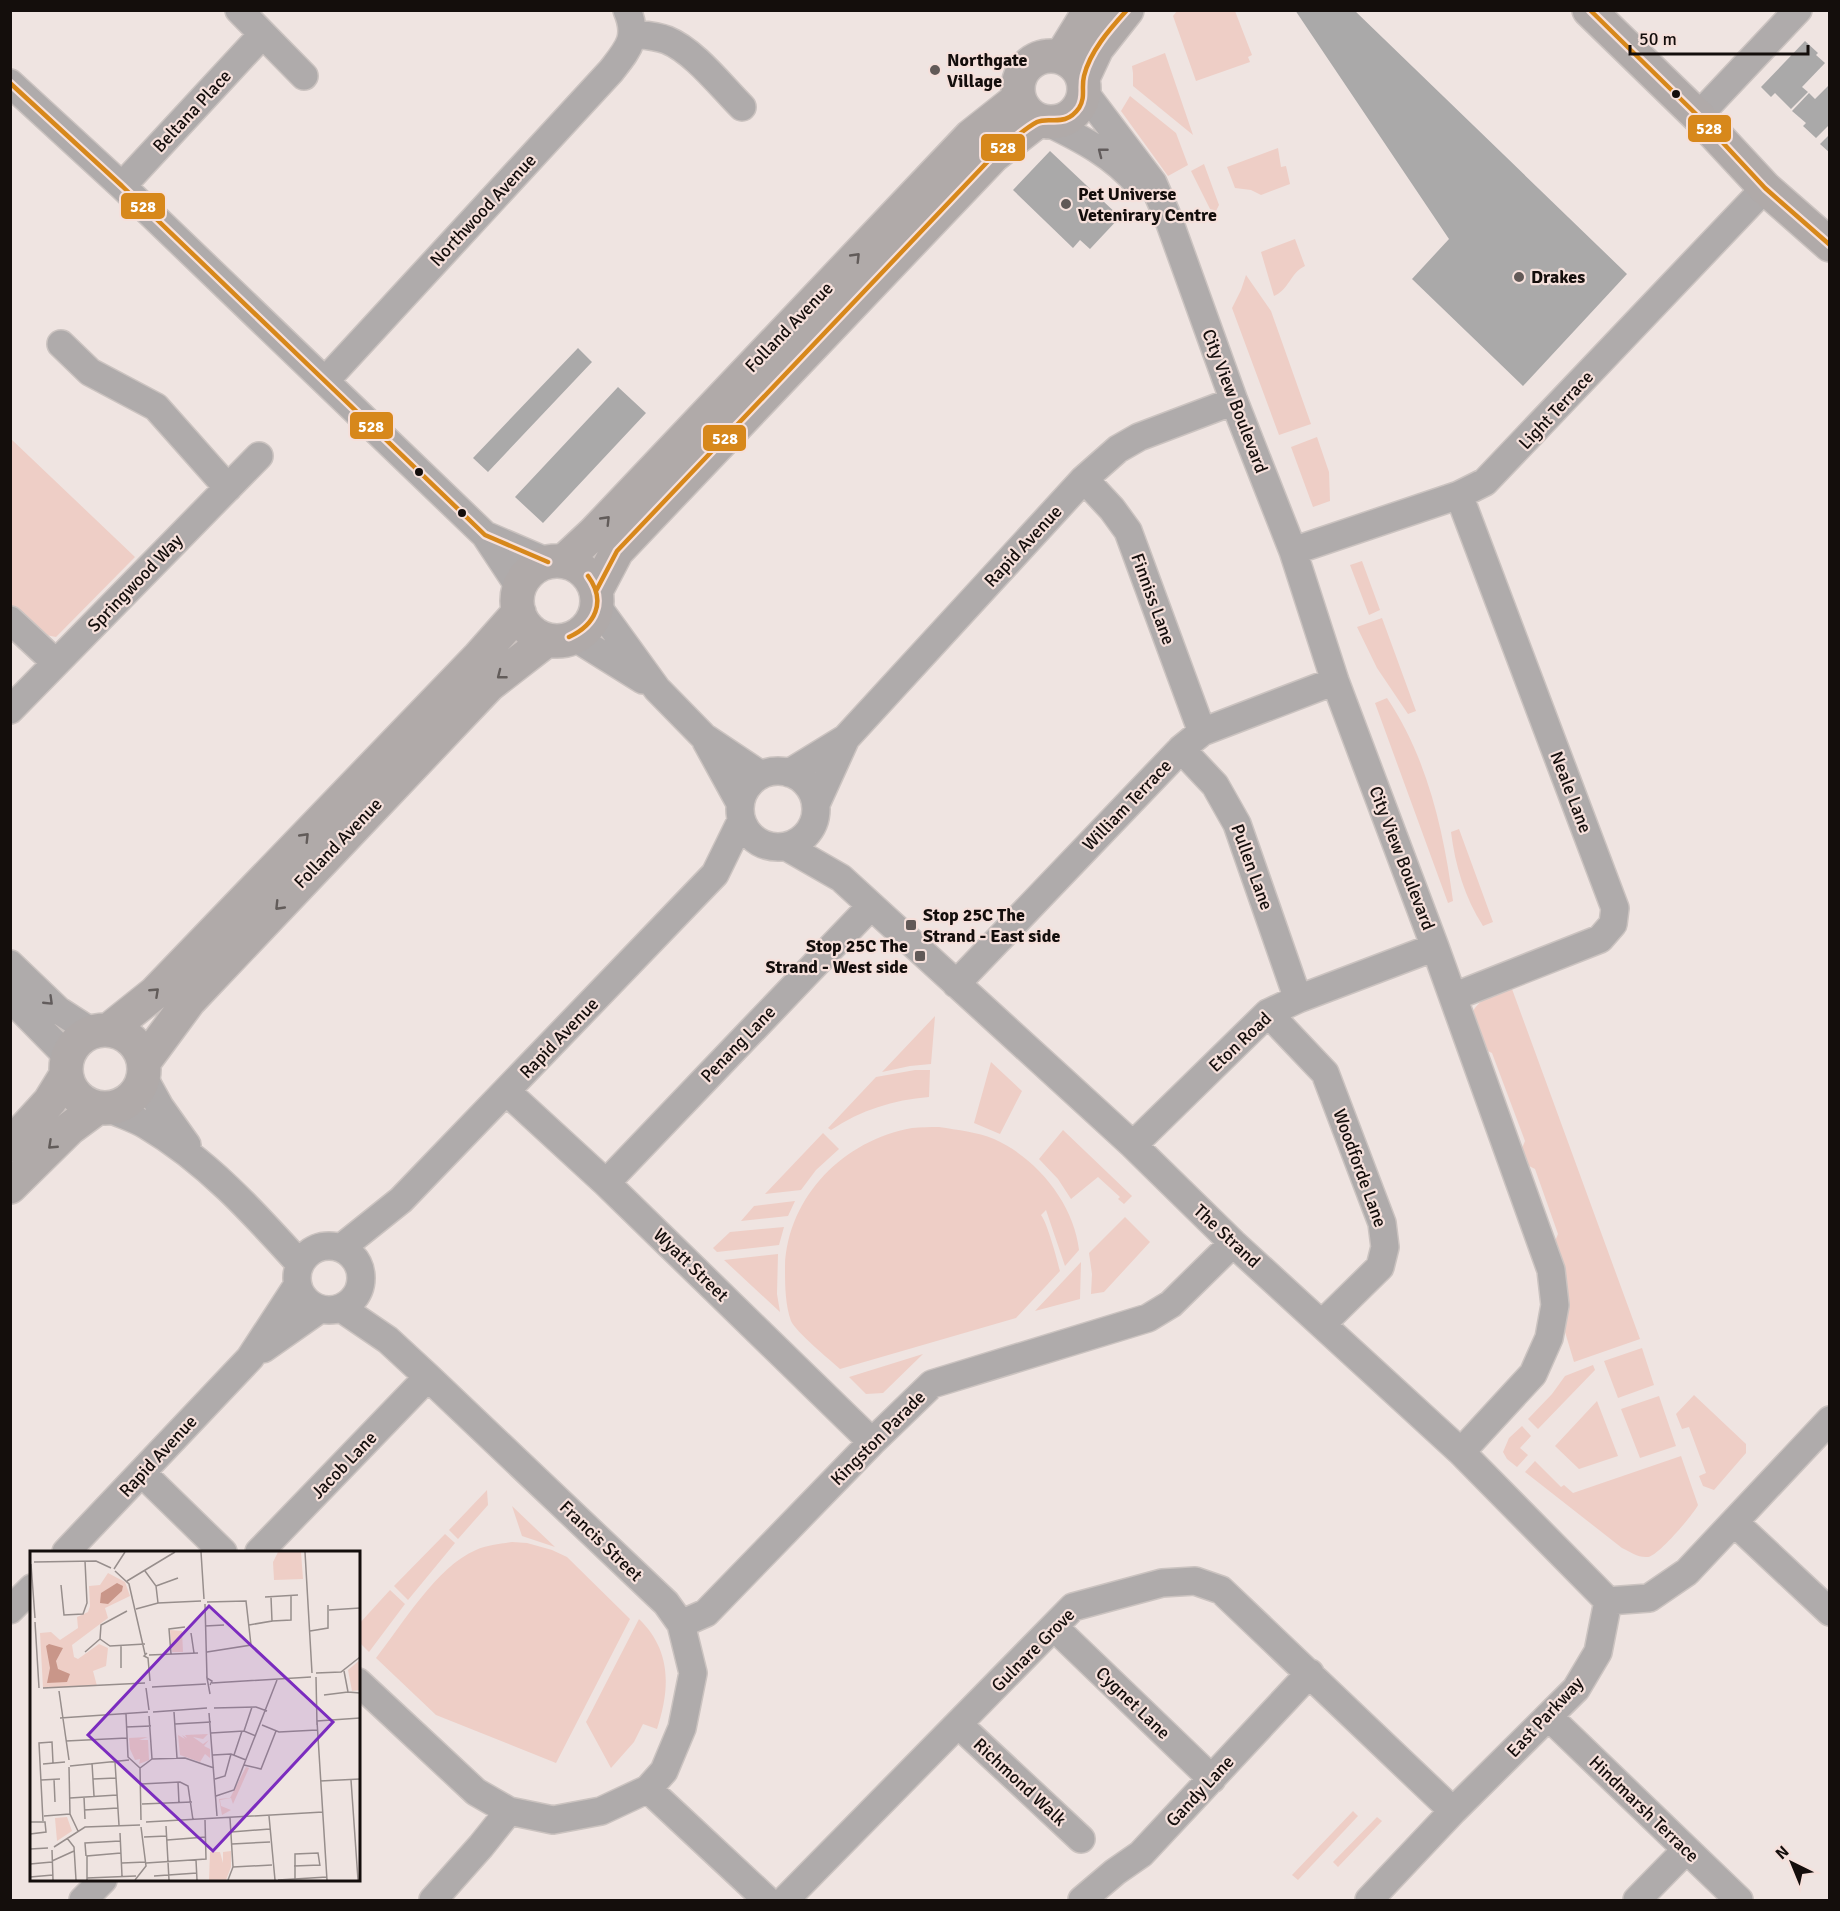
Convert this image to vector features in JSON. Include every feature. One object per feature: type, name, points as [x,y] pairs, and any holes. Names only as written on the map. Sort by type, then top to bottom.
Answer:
[{"type":"street","points":[[239,10],[304,76]]},
{"type":"street","points":[[1076,76],[1045,56],[1026,67],[1020,76],[1018,87],[1035,114],[1069,118],[1082,103],[1076,76],[1090,10]]},
{"type":"street","points":[[1076,76],[1127,10]]},
{"type":"street","points":[[1589,10],[1698,116],[1765,188],[1830,245]]},
{"type":"street","points":[[1698,116],[1798,10]]},
{"type":"street","name":"Northwood Avenue","points":[[325,381],[611,71],[626,51],[630,22],[677,45],[742,106]]},
{"type":"street","name":"Beltana Place","points":[[122,186],[262,35]]},
{"type":"street","name":"City View Boulevard","points":[[1076,76],[1153,183],[1168,218],[1234,401],[1293,551],[1335,681],[1435,947],[1551,1270],[1555,1305],[1549,1338],[1533,1374],[1461,1452]]},
{"type":"street","points":[[10,83],[122,186],[485,535],[519,600],[525,624],[535,634],[561,638],[657,689]]},
{"type":"street","name":"City View Boulevard","points":[[1035,114],[1088,141],[1127,171],[1146,195],[1178,246]]},
{"type":"street","name":"Folland Avenue","points":[[556,562],[594,532],[970,136],[1035,114]]},
{"type":"street","name":"Folland Avenue","points":[[597,599],[617,551],[1035,114]]},
{"type":"street","points":[[1698,116],[1781,173],[1830,218]]},
{"type":"street","name":"Light Terrace","points":[[1293,551],[1459,495],[1485,482],[1502,467],[1765,188]]},
{"type":"street","points":[[61,344],[90,372],[156,407],[228,488]]},
{"type":"street","name":"Rapid Avenue","points":[[789,773],[846,738],[1084,479],[1118,448],[1139,437],[1234,401]]},
{"type":"street","name":"Springwood Way","points":[[10,710],[259,456]]},
{"type":"street","name":"Finniss Lane","points":[[1084,479],[1112,509],[1128,531],[1192,740]]},
{"type":"street","name":"Neale Lane","points":[[1453,997],[1600,939],[1613,924],[1615,908],[1459,495]]},
{"type":"street","points":[[485,535],[556,562],[579,567],[590,577],[597,599],[657,689],[704,737],[761,775]]},
{"type":"street","points":[[519,600],[531,571],[556,562]]},
{"type":"street","points":[[561,638],[585,630],[593,619],[597,599]]},
{"type":"street","name":"Folland Avenue","points":[[101,1031],[155,993],[470,666],[519,600]]},
{"type":"street","points":[[10,620],[56,663]]},
{"type":"street","name":"Folland Avenue","points":[[144,1070],[189,1001],[489,685],[561,638]]},
{"type":"street","name":"William Terrace","points":[[956,984],[1192,740],[1335,681]]},
{"type":"street","points":[[704,737],[740,812],[747,832],[756,842],[777,847],[797,843],[806,836],[814,815],[807,784],[789,773],[780,771],[761,775],[751,782],[744,791],[740,812]]},
{"type":"street","name":"Rapid Avenue","points":[[814,815],[846,738]]},
{"type":"street","name":"Pullen Lane","points":[[1192,740],[1237,824],[1298,999]]},
{"type":"street","name":"Rapid Avenue","points":[[67,1551],[250,1358],[329,1266],[401,1200],[715,874],[740,812]]},
{"type":"street","name":"The Strand","points":[[814,815],[841,878]]},
{"type":"street","name":"Rapid Avenue","points":[[715,874],[777,847]]},
{"type":"street","name":"The Strand","points":[[777,847],[841,878],[1133,1145],[1233,1243],[1323,1323],[1461,1452],[1608,1601]]},
{"type":"street","name":"Penang Lane","points":[[606,1183],[871,906]]},
{"type":"street","name":"Eton Road","points":[[1133,1145],[1268,1013],[1298,999],[1435,947]]},
{"type":"street","points":[[10,964],[58,1010],[101,1031],[126,1035],[138,1046],[144,1070],[160,1107],[198,1160]]},
{"type":"street","points":[[10,998],[67,1066],[76,1096],[144,1124],[198,1160],[252,1210],[329,1266]]},
{"type":"street","name":"Woodforde Lane","points":[[1268,1013],[1325,1073],[1383,1223],[1386,1247],[1380,1267],[1323,1323]]},
{"type":"street","points":[[10,1145],[50,1101],[77,1041],[101,1031]]},
{"type":"street","points":[[10,1187],[70,1128],[102,1108],[124,1104],[137,1093],[144,1070]]},
{"type":"street","name":"Wyatt Street","points":[[507,1092],[606,1183],[872,1442]]},
{"type":"street","name":"Kingston Parade","points":[[681,1624],[706,1613],[932,1383],[1148,1318],[1171,1304],[1233,1243]]},
{"type":"street","name":"Rapid Avenue","points":[[250,1358],[330,1308],[355,1296],[329,1266]]},
{"type":"street","name":"Francis Street","points":[[360,1685],[476,1792],[508,1811],[553,1820],[601,1811],[648,1789],[664,1771],[682,1728],[693,1673],[681,1624],[666,1603],[387,1340],[329,1266],[302,1296],[310,1304],[330,1308],[387,1340]]},
{"type":"street","name":"Jacob Lane","points":[[260,1551],[428,1377]]},
{"type":"street","points":[[1608,1601],[1649,1598],[1687,1572],[1830,1420]]},
{"type":"street","points":[[142,1473],[222,1551]]},
{"type":"street","points":[[1734,1522],[1830,1612]]},
{"type":"street","name":"Gulnare Grove","points":[[785,1900],[1073,1607],[1162,1584],[1195,1581],[1221,1590],[1453,1811]]},
{"type":"street","points":[[10,1610],[30,1590]]},
{"type":"street","name":"East Parkway","points":[[1370,1900],[1453,1811],[1576,1689],[1599,1652],[1608,1601]]},
{"type":"street","name":"Cygnet Lane","points":[[1054,1627],[1212,1779]]},
{"type":"street","name":"Gandy Lane","points":[[1082,1900],[1141,1854],[1310,1673]]},
{"type":"street","name":"Hindmarsh Terrace","points":[[1549,1717],[1739,1900]]},
{"type":"street","name":"Richmond Walk","points":[[959,1725],[1081,1839]]},
{"type":"street","points":[[648,1789],[768,1900]]},
{"type":"street","points":[[433,1900],[482,1846],[508,1811]]},
{"type":"street","points":[[1637,1900],[1686,1850]]},
{"type":"street","points":[[83,1900],[102,1881]]},
{"type":"shaded area","points":[[1177,11],[1235,11],[1252,55],[1248,57],[1250,62],[1196,81],[1173,16]]},
{"type":"shaded area","points":[[1165,53],[1193,135],[1133,86],[1132,66]]},
{"type":"shaded area","points":[[1130,96],[1176,133],[1188,165],[1168,176],[1121,111]]},
{"type":"shaded area","points":[[1278,148],[1281,167],[1286,166],[1290,184],[1261,195],[1251,190],[1235,188],[1227,167]]},
{"type":"shaded area","points":[[1204,164],[1219,205],[1216,211],[1210,209],[1191,171]]},
{"type":"shaded area","points":[[1295,239],[1305,266],[1296,273],[1283,290],[1274,296],[1261,252]]},
{"type":"shaded area","points":[[1246,275],[1271,311],[1311,424],[1279,435],[1232,308]]},
{"type":"shaded area","points":[[1317,437],[1329,472],[1330,501],[1313,507],[1291,447]]},
{"type":"shaded area","points":[[10,438],[135,557],[56,637],[30,632],[11,613]]},
{"type":"shaded area","points":[[1362,561],[1380,610],[1369,615],[1350,565]]},
{"type":"shaded area","points":[[1382,618],[1416,711],[1408,714],[1377,668],[1357,627]]},
{"type":"shaded area","points":[[1387,698],[1413,745],[1432,796],[1445,848],[1453,901],[1448,903],[1375,703]]},
{"type":"shaded area","points":[[1459,829],[1493,922],[1483,926],[1466,893],[1455,857],[1451,832]]},
{"type":"shaded area","points":[[1512,989],[1640,1339],[1574,1362],[1565,1332],[1567,1291],[1553,1246],[1558,1234],[1535,1169],[1523,1163],[1520,1153],[1525,1141],[1492,1053],[1481,1048],[1471,1017],[1477,1005],[1482,1001]]},
{"type":"shaded area","points":[[935,1016],[931,1064],[882,1072]]},
{"type":"shaded area","points":[[991,1062],[1022,1091],[1000,1134],[974,1123]]},
{"type":"shaded area","points":[[915,1070],[930,1070],[929,1097],[878,1107],[831,1130],[828,1128],[876,1077]]},
{"type":"shaded area","points":[[939,1127],[994,1139],[1025,1158],[1051,1184],[1061,1200],[1070,1216],[1079,1250],[1065,1266],[1046,1210],[1041,1215],[1060,1271],[1016,1318],[840,1369],[794,1326],[789,1314],[785,1266],[789,1240],[797,1217],[809,1195],[824,1175],[843,1158],[887,1135],[912,1128]]},
{"type":"shaded area","points":[[1063,1130],[1132,1196],[1124,1204],[1118,1199],[1120,1197],[1098,1177],[1071,1199],[1058,1179],[1039,1159]]},
{"type":"shaded area","points":[[823,1133],[839,1149],[816,1170],[801,1190],[765,1194]]},
{"type":"shaded area","points":[[795,1201],[788,1216],[741,1221],[754,1206]]},
{"type":"shaded area","points":[[1125,1217],[1150,1242],[1104,1292],[1091,1294],[1092,1274],[1089,1253]]},
{"type":"shaded area","points":[[784,1227],[779,1245],[717,1252],[713,1248],[730,1232]]},
{"type":"shaded area","points":[[778,1254],[777,1294],[780,1312],[724,1260]]},
{"type":"shaded area","points":[[1081,1262],[1080,1299],[1035,1311]]},
{"type":"shaded area","points":[[1642,1348],[1654,1385],[1618,1398],[1604,1361]]},
{"type":"shaded area","points":[[923,1354],[883,1393],[866,1394],[849,1377]]},
{"type":"shaded area","points":[[1593,1365],[1595,1370],[1538,1429],[1528,1419],[1552,1394],[1565,1376]]},
{"type":"shaded area","points":[[1694,1395],[1746,1444],[1746,1453],[1714,1490],[1703,1486],[1699,1476],[1706,1473],[1689,1427],[1682,1429],[1676,1414]]},
{"type":"shaded area","points":[[1659,1396],[1676,1446],[1640,1458],[1621,1409]]},
{"type":"shaded area","points":[[1597,1401],[1618,1456],[1579,1469],[1555,1446]]},
{"type":"shaded area","points":[[1522,1426],[1531,1436],[1520,1448],[1528,1455],[1517,1467],[1507,1459],[1503,1452],[1509,1438]]},
{"type":"shaded area","points":[[1681,1456],[1698,1505],[1667,1543],[1648,1557],[1638,1556],[1622,1548],[1525,1472],[1535,1461],[1561,1487],[1564,1485],[1573,1493]]},
{"type":"shaded area","points":[[487,1490],[488,1505],[458,1539],[449,1530]]},
{"type":"shaded area","points":[[512,1506],[555,1547],[522,1536]]},
{"type":"shaded area","points":[[445,1534],[455,1543],[408,1600],[394,1586]]},
{"type":"shaded area","points":[[512,1542],[527,1543],[567,1557],[630,1619],[556,1763],[436,1715],[376,1658],[421,1598],[448,1569],[476,1550]]},
{"type":"shaded area","points":[[390,1590],[405,1604],[369,1652],[360,1643],[360,1623]]},
{"type":"shaded area","points":[[639,1619],[650,1631],[663,1657],[666,1685],[664,1699],[657,1729],[643,1724],[634,1742],[611,1768],[586,1722]]},
{"type":"shaded area","points":[[1353,1811],[1358,1816],[1298,1880],[1292,1875]]},
{"type":"shaded area","points":[[1377,1817],[1382,1821],[1338,1867],[1333,1862]]},
{"type":"building","points":[[1295,10],[1354,10],[1627,274],[1523,386],[1412,279],[1449,239]]},
{"type":"building","points":[[1805,41],[1825,63],[1802,87],[1808,92],[1791,109],[1775,93],[1771,97],[1761,87]]},
{"type":"building","points":[[1830,84],[1830,124],[1816,138],[1803,126],[1806,123],[1792,111],[1809,93],[1815,99]]},
{"type":"building","points":[[1830,134],[1830,153],[1820,144]]},
{"type":"building","name":"Pet Universe Vetenirary Centre","points":[[1050,151],[1120,217],[1090,249],[1080,240],[1073,248],[1013,190]]},
{"type":"building","points":[[578,348],[592,362],[488,472],[473,458]]},
{"type":"building","points":[[618,387],[646,413],[543,523],[515,497]]},
{"type":"transit line","name":"528","points":[[596,591],[617,551],[993,156],[1037,122],[1063,120],[1074,114],[1082,100],[1083,80],[1091,58],[1101,41],[1127,10]]},
{"type":"transit line","name":"528","points":[[1590,10],[1698,116],[1765,188],[1830,245]]},
{"type":"transit line","name":"528","points":[[10,83],[122,186],[485,535],[548,562]]},
{"type":"transit line","name":"528","points":[[569,637],[586,626],[595,612],[597,595],[588,576]]},
{"type":"place","name":"Northgate Village","points":[[935,70]]},
{"type":"place","name":"Pet Universe Vetenirary Centre","points":[[1066,204]]},
{"type":"place","name":"Drakes","points":[[1519,277]]},
{"type":"place","name":"Stop 25C The Strand - East side","points":[[911,925]]},
{"type":"place","name":"Stop 25C The Strand - West side","points":[[920,956]]}]
